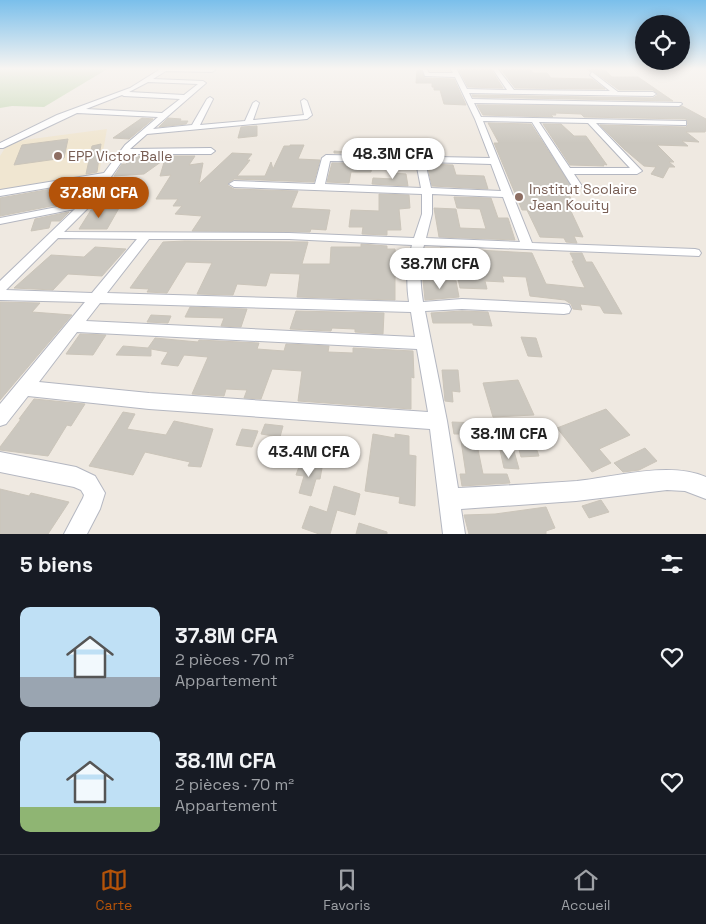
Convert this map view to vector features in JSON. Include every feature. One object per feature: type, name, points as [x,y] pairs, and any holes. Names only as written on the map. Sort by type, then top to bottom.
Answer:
[{"type":"street","points":[[0,146],[74,110],[121,93],[186,98]]},
{"type":"street","points":[[0,289],[86,204],[124,152],[164,114],[192,93]]},
{"type":"street","points":[[466,93],[480,119],[527,246]]},
{"type":"street","points":[[582,93],[652,94]]},
{"type":"street","points":[[588,93],[607,109]]},
{"type":"street","points":[[194,127],[210,99]]},
{"type":"street","points":[[145,132],[306,117],[308,115],[304,100]]},
{"type":"street","points":[[470,101],[679,104]]},
{"type":"street","points":[[248,122],[256,103]]},
{"type":"street","points":[[74,110],[164,114]]},
{"type":"street","points":[[615,116],[622,122]]},
{"type":"street","points":[[480,119],[683,123]]},
{"type":"street","points":[[534,120],[578,186]]},
{"type":"street","points":[[568,171],[637,171],[590,121]]},
{"type":"street","points":[[124,152],[211,151]]},
{"type":"street","points":[[319,188],[326,158],[496,161]]},
{"type":"street","points":[[420,159],[427,192],[427,214],[418,241],[414,269],[414,289],[438,421],[454,534]]},
{"type":"street","points":[[0,193],[109,175]]},
{"type":"street","points":[[234,184],[508,194]]},
{"type":"street","points":[[0,221],[86,204]]},
{"type":"street","points":[[56,235],[279,236],[696,253]]},
{"type":"street","points":[[0,418],[146,236]]},
{"type":"street","points":[[0,295],[417,307],[462,304],[564,309]]},
{"type":"street","points":[[74,326],[424,343]]},
{"type":"street","points":[[25,388],[149,401],[438,421]]},
{"type":"street","points":[[0,462],[76,477],[88,483],[95,493],[93,502],[75,534]]},
{"type":"street","points":[[448,499],[576,491],[667,480],[685,481],[700,485],[706,489]]},
{"type":"shaded area","points":[[107,129],[99,174],[0,190],[0,156],[9,142]]},
{"type":"green space","points":[[0,93],[67,93],[44,107],[12,106],[0,108]]},
{"type":"building","points":[[441,93],[460,93],[466,105],[444,104]]},
{"type":"building","points":[[656,93],[661,93],[673,101],[473,97],[472,95],[653,98],[658,95]]},
{"type":"building","points":[[477,105],[682,106],[706,119],[706,130],[705,132],[686,132],[699,142],[682,141],[688,146],[657,145],[674,162],[669,162],[675,167],[669,167],[663,178],[651,174],[656,167],[644,166],[600,125],[686,127],[688,125],[686,119],[584,117],[581,114],[555,113],[556,115],[551,115],[553,117],[483,115]]},
{"type":"building","points":[[142,118],[153,119],[129,139],[113,138]]},
{"type":"building","points":[[168,118],[188,121],[186,124],[159,127]]},
{"type":"building","points":[[488,123],[531,124],[575,192],[567,192],[577,208],[569,207],[583,237],[574,236],[577,243],[566,242],[564,238],[540,237],[527,210],[522,210],[494,143],[499,143]]},
{"type":"building","points":[[543,124],[561,124],[574,136],[586,136],[607,165],[570,165]]},
{"type":"building","points":[[257,126],[257,136],[238,138],[241,127]]},
{"type":"building","points":[[68,139],[64,158],[14,165],[22,145]]},
{"type":"building","points":[[101,144],[97,172],[86,174],[92,146]]},
{"type":"building","points":[[304,145],[298,159],[320,160],[314,182],[234,179],[227,185],[234,189],[298,191],[291,208],[330,210],[326,230],[311,229],[310,232],[192,231],[202,216],[175,214],[182,206],[173,206],[178,199],[156,199],[171,175],[160,176],[165,159],[144,174],[114,176],[122,164],[126,164],[135,156],[195,156],[189,165],[203,163],[199,184],[232,153],[252,154],[247,160],[250,160],[237,176],[265,176],[271,162],[273,169],[284,146]]},
{"type":"building","points":[[349,146],[373,149],[373,154],[334,153],[334,151],[348,152]]},
{"type":"building","points":[[332,163],[372,163],[371,172],[351,172],[349,183],[327,182]]},
{"type":"building","points":[[427,164],[453,165],[456,175],[484,176],[488,189],[432,186]]},
{"type":"building","points":[[393,173],[406,174],[408,186],[372,184],[373,178],[393,179]]},
{"type":"building","points":[[86,183],[85,196],[82,200],[0,216],[0,198]]},
{"type":"building","points":[[379,194],[409,195],[410,208],[399,209],[401,230],[387,230],[387,235],[362,234],[363,227],[349,227],[351,210],[379,211]]},
{"type":"building","points":[[454,197],[491,198],[498,218],[508,218],[515,240],[439,237],[434,208],[456,209],[460,228],[486,229],[480,209],[457,208]]},
{"type":"building","points":[[119,208],[107,229],[79,229],[91,210]]},
{"type":"building","points":[[69,212],[60,221],[51,221],[49,228],[31,231],[35,219]]},
{"type":"building","points":[[163,242],[308,242],[302,264],[330,264],[331,247],[361,247],[361,244],[387,246],[387,249],[395,249],[396,262],[402,262],[403,276],[395,276],[395,300],[297,297],[300,274],[270,273],[266,286],[237,284],[233,295],[197,294],[212,263],[186,262],[167,293],[147,292],[149,289],[130,288]]},
{"type":"building","points":[[95,247],[126,249],[102,276],[68,274],[53,290],[14,288],[51,255],[84,257]]},
{"type":"building","points":[[440,248],[532,253],[546,284],[585,288],[570,253],[582,253],[586,262],[592,262],[622,314],[604,313],[600,306],[580,304],[582,310],[573,309],[571,304],[565,300],[530,296],[526,277],[502,276],[504,282],[485,281],[487,289],[460,288],[454,260],[440,260]]},
{"type":"building","points":[[423,280],[456,281],[459,297],[425,300]]},
{"type":"building","points":[[0,302],[40,303],[32,312],[72,315],[0,400]]},
{"type":"building","points":[[190,307],[247,309],[241,327],[221,326],[224,318],[185,317]]},
{"type":"building","points":[[296,311],[384,313],[383,334],[355,332],[355,329],[332,328],[331,331],[290,329]]},
{"type":"building","points":[[488,312],[492,326],[473,325],[473,323],[433,323],[431,313]]},
{"type":"building","points":[[151,315],[171,316],[168,323],[147,322]]},
{"type":"building","points":[[80,334],[106,335],[93,355],[66,354]]},
{"type":"building","points":[[521,337],[536,338],[542,357],[528,356]]},
{"type":"building","points":[[155,338],[198,342],[199,340],[259,343],[257,349],[284,351],[286,344],[329,346],[328,352],[353,353],[353,348],[413,351],[414,378],[411,377],[411,409],[298,401],[302,371],[272,369],[261,399],[244,398],[247,390],[226,389],[224,396],[192,394],[208,357],[184,355],[178,366],[161,364],[168,352],[151,349],[151,356],[116,355],[123,346],[148,348]]},
{"type":"building","points":[[442,370],[458,370],[460,392],[452,391],[453,402],[445,401]]},
{"type":"building","points":[[518,380],[534,415],[493,417],[483,383]]},
{"type":"building","points":[[34,399],[85,404],[71,426],[67,425],[48,456],[0,450],[0,447]]},
{"type":"building","points":[[606,409],[630,435],[599,449],[611,463],[592,472],[557,428]]},
{"type":"building","points":[[123,412],[135,414],[127,429],[166,435],[174,421],[213,429],[201,467],[188,466],[190,462],[145,452],[133,475],[89,466]]},
{"type":"building","points":[[452,422],[479,423],[482,435],[475,435],[483,474],[507,474],[510,483],[462,486],[460,474],[466,474],[460,434],[454,434]]},
{"type":"building","points":[[265,424],[283,426],[280,437],[261,434]]},
{"type":"building","points":[[242,429],[258,431],[252,447],[236,445]]},
{"type":"building","points":[[373,434],[395,438],[395,434],[409,436],[409,455],[416,456],[415,506],[399,503],[400,497],[365,491]]},
{"type":"building","points":[[535,445],[539,456],[521,457],[518,446]]},
{"type":"building","points":[[645,448],[657,461],[639,470],[623,472],[614,463]]},
{"type":"building","points":[[500,450],[514,451],[519,469],[504,468]]},
{"type":"building","points":[[300,464],[322,468],[320,479],[316,479],[311,496],[299,493],[304,476],[296,475]]},
{"type":"building","points":[[334,486],[360,494],[355,515],[337,510],[330,534],[319,534],[302,528],[310,506],[327,512]]},
{"type":"building","points":[[0,489],[29,496],[31,493],[69,502],[48,534],[0,534]]},
{"type":"building","points":[[601,500],[609,512],[589,518],[582,506]]},
{"type":"building","points":[[546,507],[555,528],[546,531],[546,534],[469,534],[464,515],[495,514]]},
{"type":"building","points":[[359,523],[387,532],[387,534],[356,534]]},
{"type":"place","name":"EPP Victor Balle","points":[[58,156]]},
{"type":"place","name":"Institut Scolaire Jean Kouity","points":[[519,197]]}]
